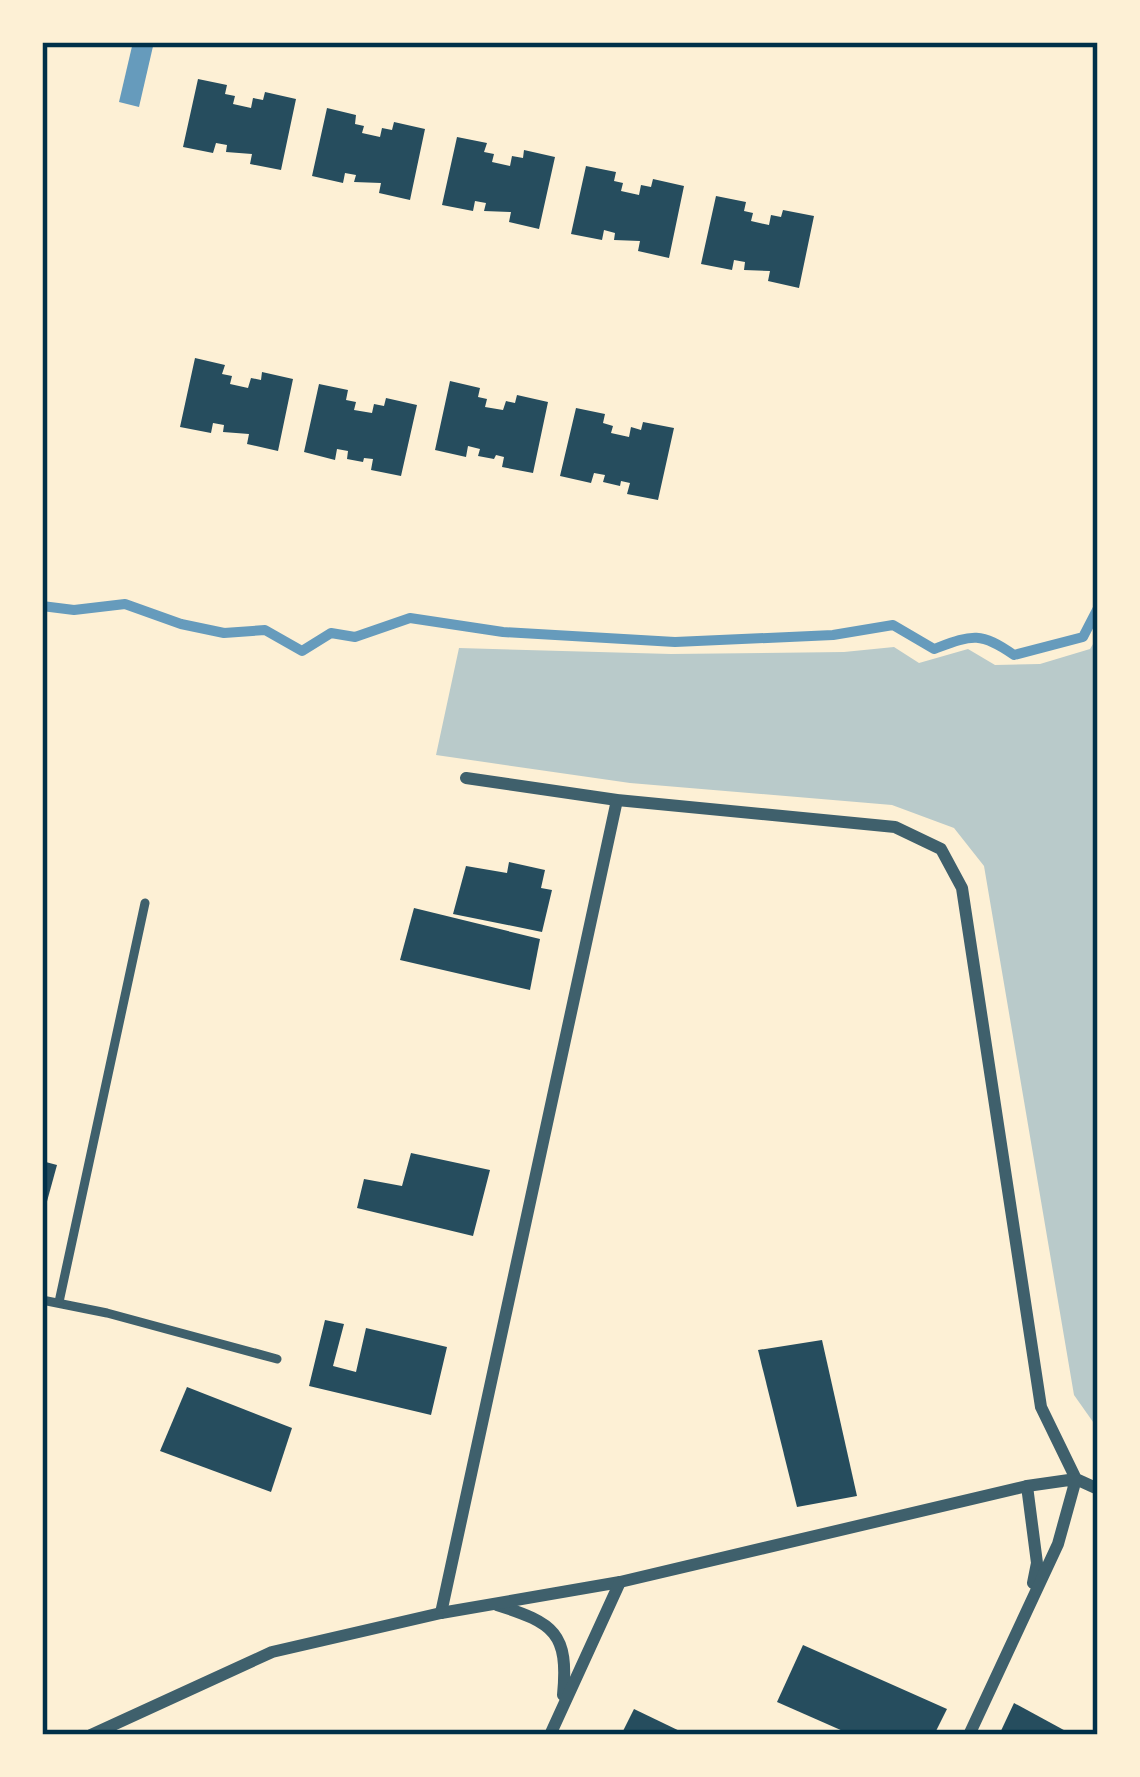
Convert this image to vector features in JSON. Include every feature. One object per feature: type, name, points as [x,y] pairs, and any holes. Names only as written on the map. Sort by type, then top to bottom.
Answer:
[{"type":"street","points":[[466,778],[616,800],[895,827],[940,849],[962,888],[1041,1407],[1076,1479],[1058,1544],[969,1735]]},
{"type":"street","points":[[441,1613],[616,800]]},
{"type":"street","points":[[99,1733],[272,1652],[441,1613],[620,1582],[1027,1486],[1076,1479],[1098,1489]]},
{"type":"street","points":[[1027,1486],[1037,1563],[1029,1602]]},
{"type":"street","points":[[550,1735],[620,1582]]},
{"type":"street","points":[[494,1604],[535,1617],[556,1636],[567,1658],[562,1708]]},
{"type":"lane","points":[[59,1302],[145,903]]},
{"type":"lane","points":[[42,1300],[277,1359]]},
{"type":"shaded area","points":[[1098,636],[1098,1429],[1074,1395],[984,866],[954,828],[892,805],[630,783],[436,755],[459,648],[671,654],[894,647],[919,663],[968,649],[995,665],[1040,664],[1090,649]]},
{"type":"water","points":[[133,42],[154,42],[139,107],[119,102]]},
{"type":"building","points":[[198,79],[227,85],[225,94],[235,96],[233,104],[251,108],[253,98],[263,100],[265,92],[296,99],[281,170],[250,164],[252,154],[226,152],[227,145],[216,143],[213,153],[183,147]]},
{"type":"building","points":[[327,108],[356,115],[355,124],[364,126],[362,133],[380,137],[382,128],[392,130],[394,122],[425,129],[410,200],[379,193],[381,183],[354,182],[356,175],[345,173],[343,183],[312,176]]},
{"type":"building","points":[[457,137],[487,143],[484,152],[494,154],[492,162],[510,166],[512,156],[523,158],[524,150],[555,157],[539,229],[509,222],[511,212],[484,211],[486,203],[475,201],[473,211],[442,205]]},
{"type":"building","points":[[586,166],[616,172],[614,181],[623,183],[621,191],[639,195],[641,185],[651,187],[653,179],[684,186],[669,258],[638,251],[640,241],[614,240],[615,233],[604,230],[602,240],[571,234]]},
{"type":"building","points":[[716,196],[746,202],[744,211],[753,213],[751,221],[769,225],[771,215],[781,217],[783,210],[814,216],[799,288],[768,281],[770,271],[744,270],[745,262],[734,260],[732,270],[701,264]]},
{"type":"building","points":[[195,358],[225,365],[222,374],[232,376],[230,384],[248,388],[251,378],[261,380],[262,372],[293,379],[278,451],[247,444],[249,434],[223,432],[224,425],[213,423],[211,433],[180,427]]},
{"type":"building","points":[[450,381],[480,388],[478,397],[487,399],[485,407],[503,410],[506,401],[515,403],[517,395],[548,402],[533,473],[502,467],[504,457],[478,456],[480,449],[468,446],[466,457],[435,450]]},
{"type":"building","points":[[319,384],[348,390],[346,400],[356,402],[354,410],[372,413],[374,404],[384,406],[386,398],[417,405],[401,476],[371,470],[373,459],[347,459],[348,451],[337,449],[335,460],[304,452]]},
{"type":"building","points":[[576,408],[605,414],[603,423],[613,426],[611,433],[629,437],[631,427],[641,430],[643,422],[674,428],[658,500],[627,494],[630,483],[603,482],[605,475],[594,473],[591,483],[560,476]]},
{"type":"building","points":[[509,862],[545,870],[541,888],[552,890],[542,932],[453,914],[466,866],[507,873]]},
{"type":"building","points":[[414,908],[540,939],[530,990],[400,960]]},
{"type":"building","points":[[411,1153],[490,1170],[473,1236],[357,1208],[364,1179],[402,1186]]},
{"type":"building","points":[[42,1161],[57,1165],[43,1216],[42,1216]]},
{"type":"building","points":[[325,1320],[344,1324],[333,1366],[356,1372],[366,1328],[447,1347],[431,1415],[309,1386]]},
{"type":"building","points":[[822,1340],[857,1496],[797,1507],[758,1350]]},
{"type":"building","points":[[187,1387],[292,1428],[271,1492],[160,1451]]},
{"type":"building","points":[[803,1645],[947,1709],[934,1735],[852,1735],[777,1702]]},
{"type":"building","points":[[1014,1703],[1073,1735],[999,1735]]},
{"type":"building","points":[[634,1709],[688,1735],[621,1735]]},
{"type":"waterway","points":[[42,606],[74,610],[125,604],[224,633],[265,630],[302,651],[331,633],[355,637],[410,618],[503,632],[675,642],[833,635],[893,625],[934,649],[975,638],[1014,655],[1083,637],[1098,608]]}]
